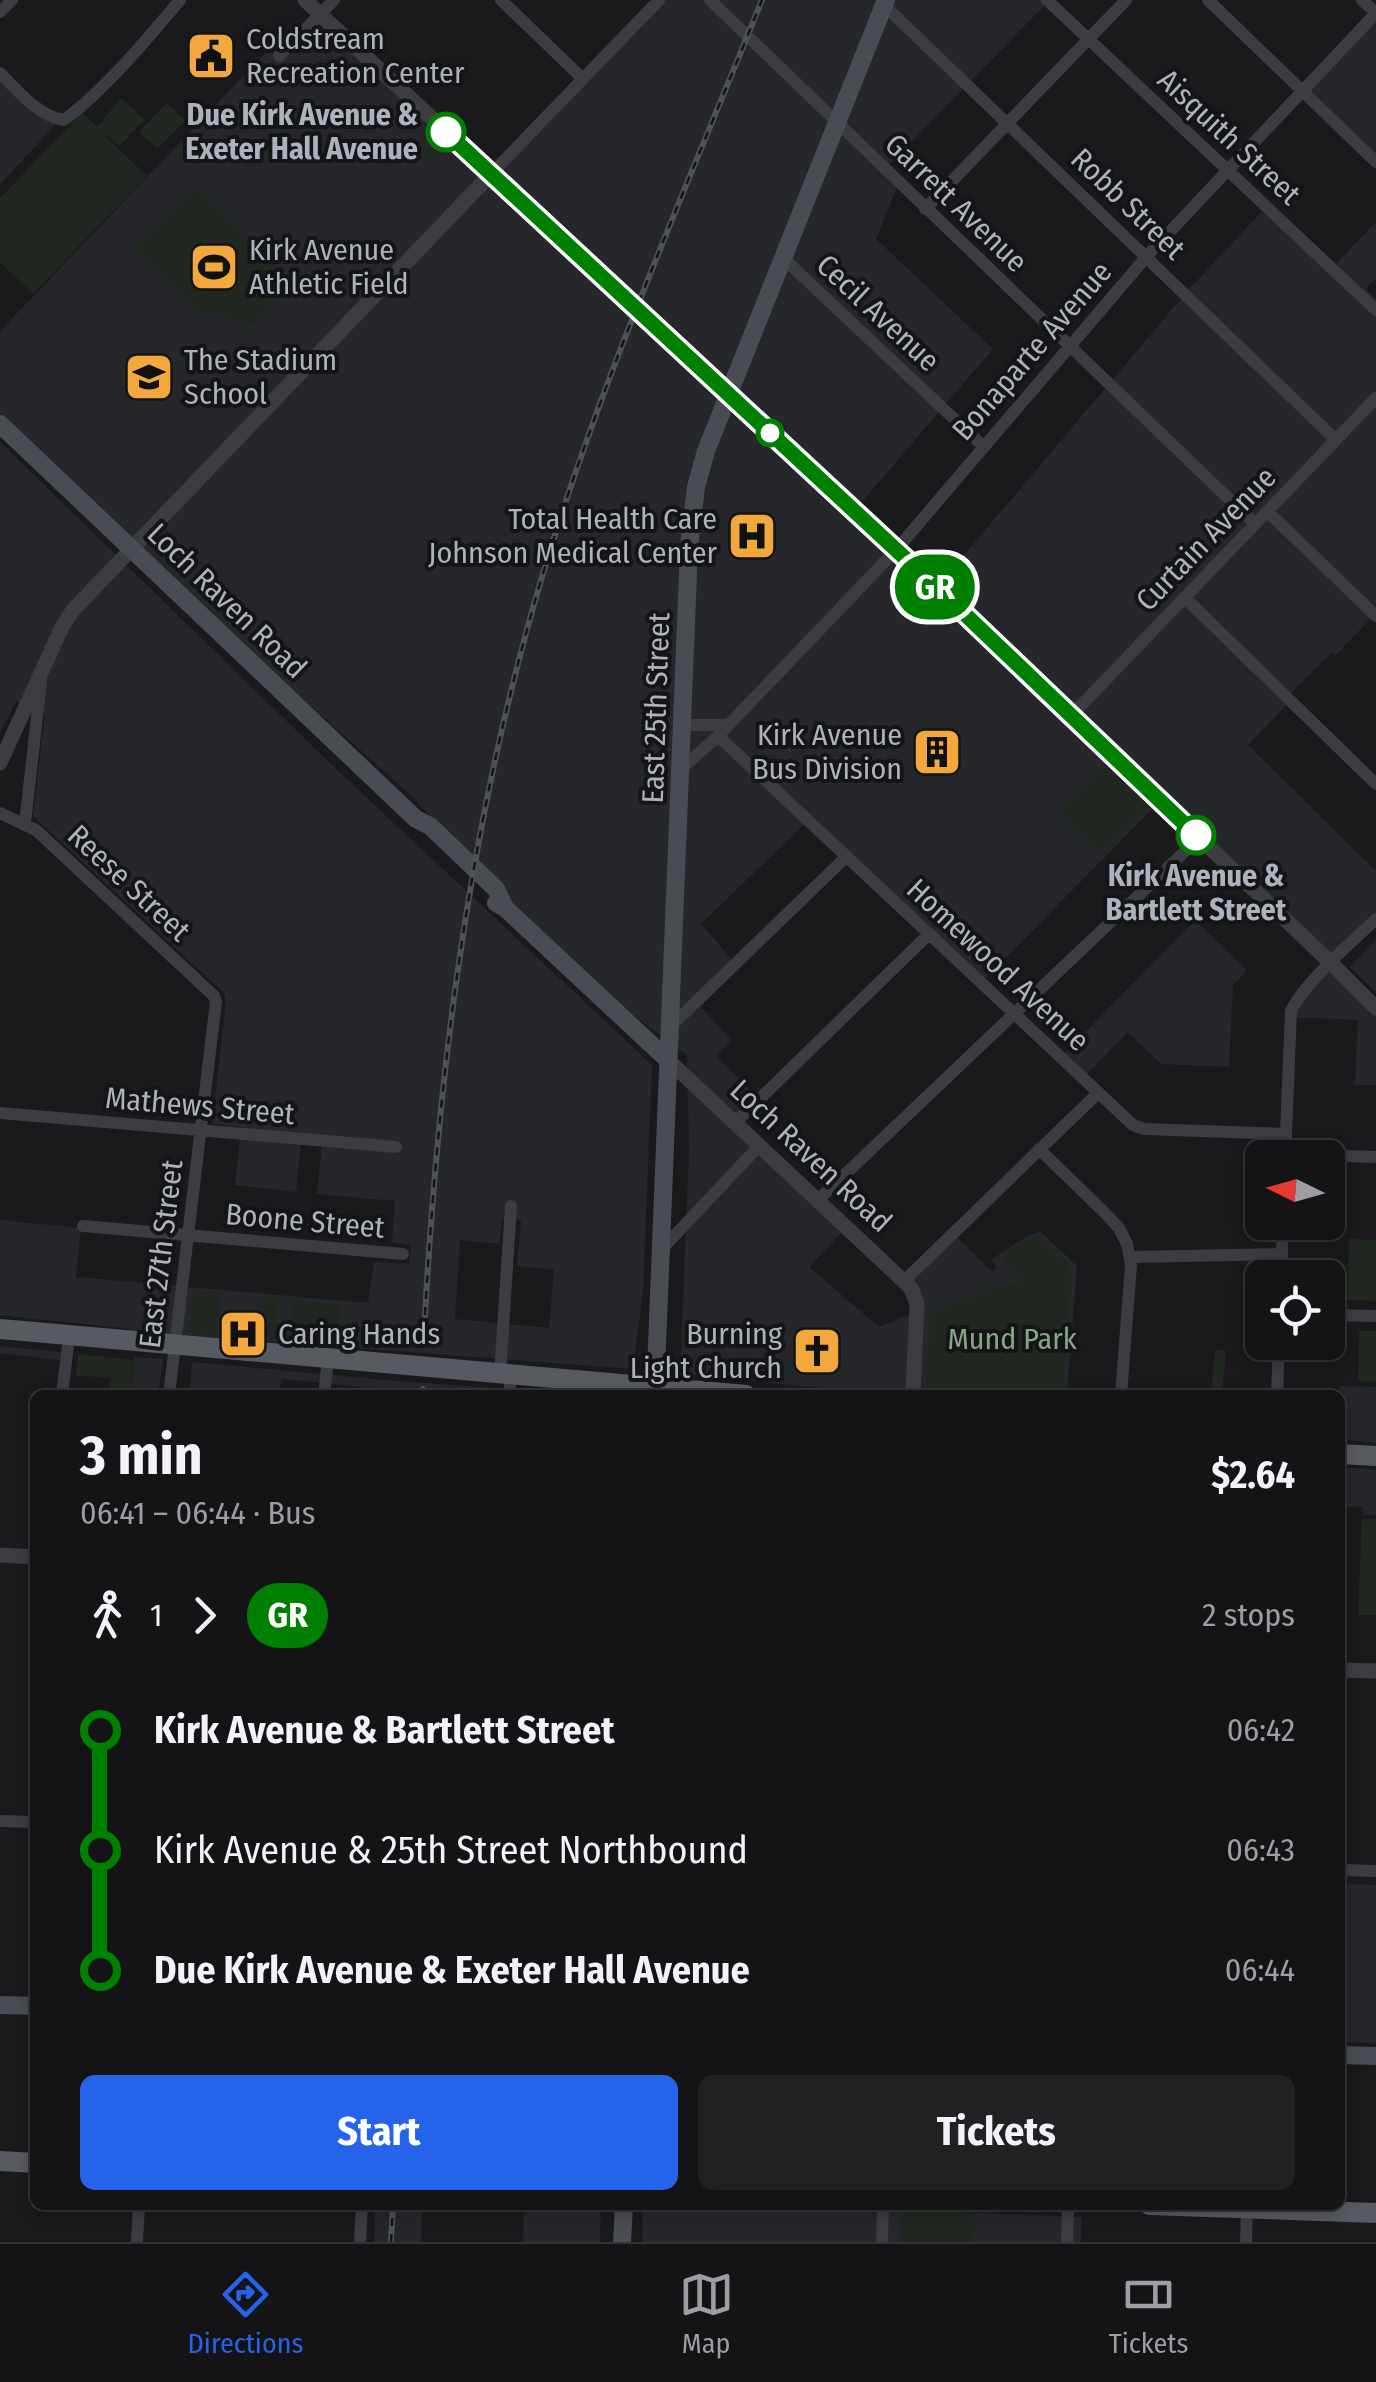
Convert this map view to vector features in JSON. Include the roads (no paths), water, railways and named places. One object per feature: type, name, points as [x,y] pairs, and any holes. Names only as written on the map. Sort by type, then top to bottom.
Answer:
[{"type":"main road","name":"East 25th Street","points":[[655,1390],[693,502],[702,462],[885,3]]},
{"type":"main road","name":"Loch Raven Road","points":[[0,424],[416,819],[430,826],[496,889],[505,908],[668,1061]]},
{"type":"main road","points":[[0,1330],[328,1360],[506,1381],[640,1390]]},
{"type":"main road","points":[[1345,1454],[1376,1456]]},
{"type":"main road","points":[[0,2004],[30,2006]]},
{"type":"main road","points":[[1345,2055],[1376,2056]]},
{"type":"main road","points":[[0,2161],[30,2163]]},
{"type":"main road","points":[[622,2242],[624,2210]]},
{"type":"main road","points":[[1312,2210],[1376,2213]]},
{"type":"street","points":[[0,12],[12,0]]},
{"type":"street","points":[[0,74],[44,113],[64,120],[84,104],[180,0]]},
{"type":"street","points":[[305,0],[896,550],[1376,1008]]},
{"type":"street","points":[[279,56],[334,0]]},
{"type":"street","points":[[502,0],[582,78]]},
{"type":"street","points":[[0,762],[73,610],[658,0]]},
{"type":"street","name":"Garrett Avenue","points":[[710,0],[1255,524]]},
{"type":"street","name":"Aisquith Street","points":[[1047,0],[1376,310]]},
{"type":"street","points":[[925,208],[1126,0]]},
{"type":"street","points":[[1208,0],[1376,162]]},
{"type":"street","points":[[1362,0],[1376,13]]},
{"type":"street","name":"Robb Street","points":[[885,3],[1336,440]]},
{"type":"street","name":"Bonaparte Avenue","points":[[681,769],[718,736],[896,550],[1147,256],[1376,13]]},
{"type":"street","name":"Cecil Avenue","points":[[783,258],[983,446]]},
{"type":"street","name":"Curtain Avenue","points":[[1072,716],[1376,398]]},
{"type":"street","points":[[1267,511],[1376,616]]},
{"type":"street","points":[[1184,598],[1376,784]]},
{"type":"street","points":[[25,823],[42,673]]},
{"type":"street","points":[[683,725],[728,725]]},
{"type":"street","name":"Homewood Avenue","points":[[718,736],[1134,1124],[1144,1129],[1286,1134]]},
{"type":"street","name":"Reese Street","points":[[0,812],[36,830],[216,1000]]},
{"type":"street","points":[[818,1200],[1199,838]]},
{"type":"street","points":[[670,1027],[846,857]]},
{"type":"street","points":[[1286,1140],[1291,1011],[1376,918]]},
{"type":"street","points":[[735,1123],[929,934]]},
{"type":"street","name":"East 27th Street","points":[[171,1390],[216,1000]]},
{"type":"street","name":"Loch Raven Road","points":[[668,1061],[904,1280]]},
{"type":"street","points":[[913,1390],[918,1304],[904,1280],[1098,1094]]},
{"type":"street","name":"Mathews Street","points":[[0,1112],[396,1147]]},
{"type":"street","points":[[661,1250],[760,1146]]},
{"type":"street","points":[[1039,1149],[1119,1228],[1130,1257],[1121,1390]]},
{"type":"street","points":[[1345,1157],[1376,1157]]},
{"type":"street","points":[[506,1381],[512,1206]]},
{"type":"street","name":"Boone Street","points":[[83,1226],[404,1254]]},
{"type":"street","points":[[1282,1240],[1282,1260]]},
{"type":"street","points":[[1130,1257],[1282,1254]]},
{"type":"street","points":[[1345,1315],[1376,1316]]},
{"type":"street","points":[[63,1390],[69,1337]]},
{"type":"street","points":[[325,1390],[328,1360]]},
{"type":"street","points":[[1277,1390],[1278,1360]]},
{"type":"street","points":[[0,1554],[30,1557]]},
{"type":"street","points":[[1345,1670],[1376,1671]]},
{"type":"street","points":[[0,1821],[30,1822]]},
{"type":"street","points":[[1345,1870],[1376,1872]]},
{"type":"street","points":[[137,2242],[139,2210]]},
{"type":"street","points":[[360,2242],[362,2210]]},
{"type":"street","points":[[882,2242],[883,2210]]},
{"type":"street","points":[[1067,2242],[1068,2210]]},
{"type":"street","points":[[1246,2242],[1247,2210]]},
{"type":"railway","points":[[425,1315],[457,973],[486,804],[525,637],[603,395],[762,0]]},
{"type":"railway","points":[[391,2242],[393,2210]]},
{"type":"place","name":"Coldstream Recreation Center","points":[[211,56]]},
{"type":"place","name":"Due Kirk Avenue & Exeter Hall Avenue","points":[[446,132]]},
{"type":"place","name":"Kirk Avenue Athletic Field","points":[[214,267]]},
{"type":"place","name":"The Stadium School","points":[[149,377]]},
{"type":"place","name":"Total Health Care Johnson Medical Center","points":[[752,536]]},
{"type":"place","name":"Kirk Avenue Bus Division","points":[[937,752]]},
{"type":"place","name":"Kirk Avenue & Bartlett Street","points":[[1196,835]]},
{"type":"place","name":"Caring Hands","points":[[243,1334]]},
{"type":"place","name":"Burning Light Church","points":[[817,1351]]},
{"type":"park label","name":"Mund Park","points":[[1012,1339]]}]
